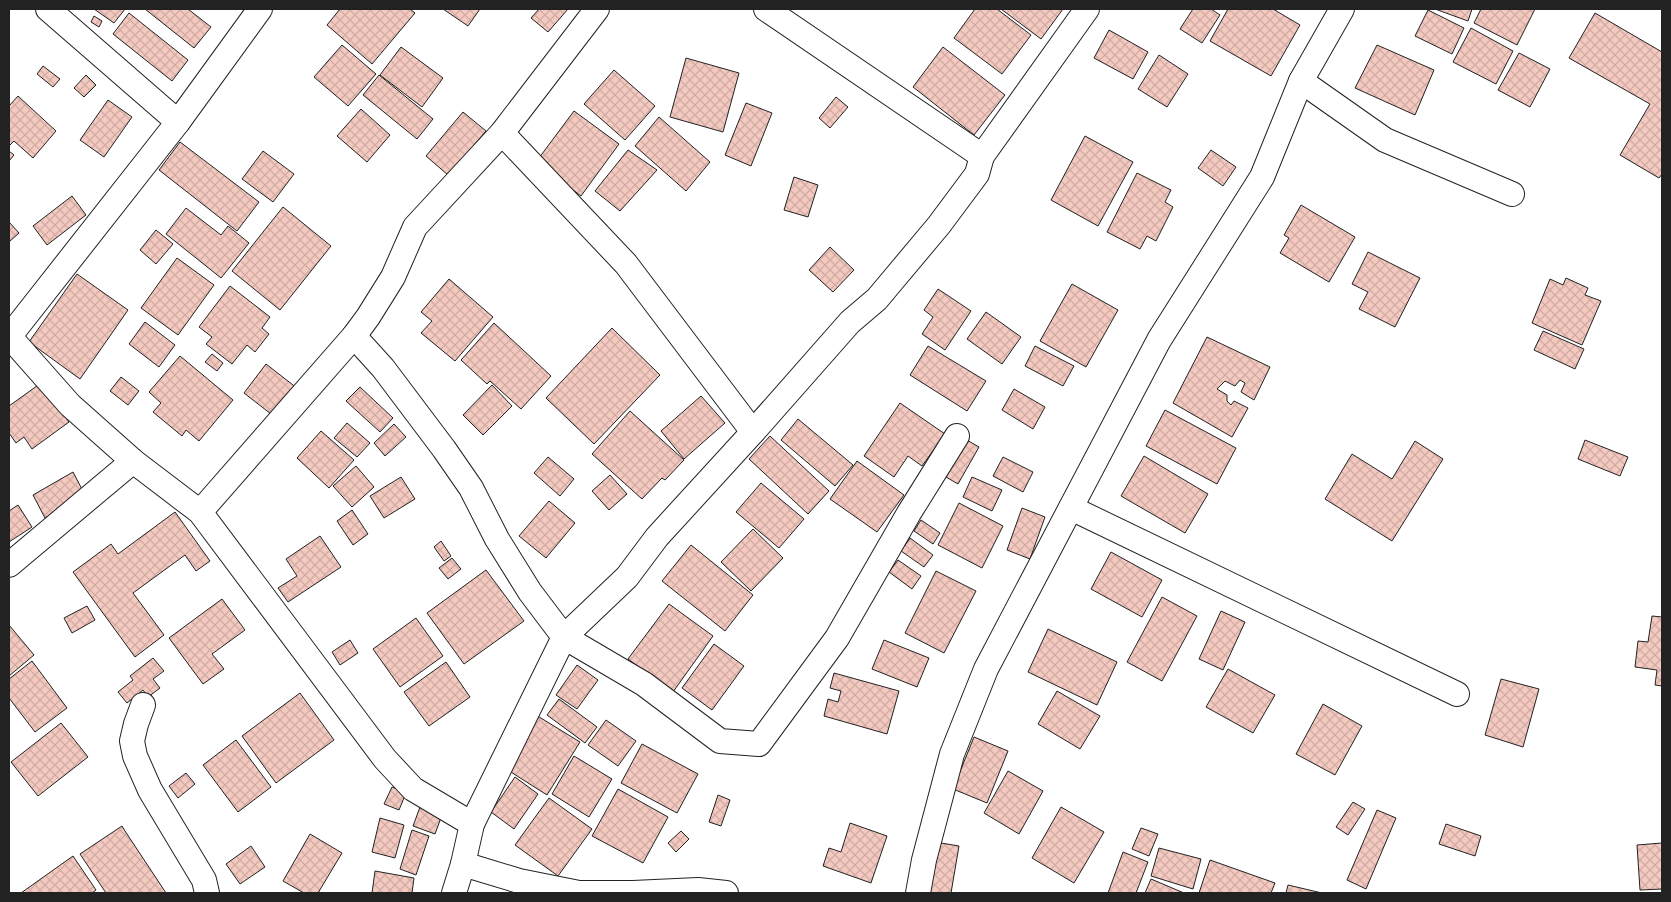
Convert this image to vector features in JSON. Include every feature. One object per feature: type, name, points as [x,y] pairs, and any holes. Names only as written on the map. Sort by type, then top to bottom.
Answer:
[{"type":"street","points":[[48,9],[178,122]]},
{"type":"street","points":[[260,9],[178,122],[9,336],[70,405],[133,461],[200,512],[384,759],[413,788],[472,824]]},
{"type":"street","points":[[200,512],[354,336],[393,277],[416,227],[502,133],[597,9]]},
{"type":"street","points":[[766,9],[982,156]]},
{"type":"street","points":[[454,893],[472,824],[564,637],[627,577],[656,537],[753,432],[850,322],[877,299],[939,225],[977,174],[982,156],[1087,9]]},
{"type":"street","points":[[918,893],[924,860],[952,754],[986,669],[1159,340],[1262,177],[1302,81],[1342,9]]},
{"type":"street","points":[[1302,81],[1385,140],[1512,194]]},
{"type":"street","points":[[502,133],[626,264],[753,432]]},
{"type":"street","points":[[354,336],[382,368],[444,449],[471,488],[497,540],[530,592],[564,637],[644,684],[720,741],[759,744],[837,638],[909,513],[957,436]]},
{"type":"street","points":[[9,565],[133,461]]},
{"type":"street","points":[[1071,508],[1457,694]]},
{"type":"street","points":[[143,705],[132,741],[135,756],[150,790],[204,880],[207,893]]},
{"type":"street","points":[[463,864],[519,880],[579,893],[698,890],[726,893]]},
{"type":"building","points":[[94,9],[125,9],[114,23]]},
{"type":"building","points":[[145,9],[188,9],[211,27],[194,48]]},
{"type":"building","points":[[340,9],[410,9],[415,13],[372,64],[327,25]]},
{"type":"building","points":[[443,9],[480,9],[468,26]]},
{"type":"building","points":[[539,9],[568,9],[548,32],[531,18]]},
{"type":"building","points":[[975,9],[997,9],[1031,35],[1002,74],[954,38]]},
{"type":"building","points":[[1001,9],[1063,9],[1041,39]]},
{"type":"building","points":[[1193,9],[1211,9],[1220,15],[1202,43],[1180,29]]},
{"type":"building","points":[[1228,9],[1273,9],[1300,25],[1271,76],[1210,41]]},
{"type":"building","points":[[1435,9],[1472,9],[1468,21]]},
{"type":"building","points":[[1481,9],[1535,9],[1517,45],[1474,23]]},
{"type":"building","points":[[1428,10],[1464,28],[1452,54],[1415,36]]},
{"type":"building","points":[[129,13],[188,60],[172,81],[113,34]]},
{"type":"building","points":[[1595,13],[1662,52],[1662,174],[1659,178],[1620,155],[1650,104],[1569,58]]},
{"type":"building","points":[[94,16],[102,21],[99,27],[91,22]]},
{"type":"building","points":[[1471,28],[1513,51],[1496,84],[1453,62]]},
{"type":"building","points":[[1109,30],[1148,52],[1133,79],[1094,58]]},
{"type":"building","points":[[342,45],[376,74],[348,106],[314,77]]},
{"type":"building","points":[[1377,45],[1434,70],[1415,115],[1355,88]]},
{"type":"building","points":[[401,47],[443,78],[422,107],[380,75]]},
{"type":"building","points":[[943,47],[1005,95],[974,135],[913,87]]},
{"type":"building","points":[[1519,53],[1550,69],[1530,107],[1498,90]]},
{"type":"building","points":[[1159,55],[1188,74],[1167,107],[1138,89]]},
{"type":"building","points":[[686,58],[739,73],[723,132],[670,117]]},
{"type":"building","points":[[43,66],[60,79],[53,87],[37,74]]},
{"type":"building","points":[[614,70],[655,106],[625,140],[584,104]]},
{"type":"building","points":[[86,75],[96,85],[84,97],[74,88]]},
{"type":"building","points":[[379,75],[433,119],[417,139],[363,95]]},
{"type":"building","points":[[18,96],[56,131],[33,158],[14,141],[9,146],[9,106]]},
{"type":"building","points":[[836,97],[848,107],[830,128],[819,118]]},
{"type":"building","points":[[108,100],[132,117],[104,157],[80,140]]},
{"type":"building","points":[[746,103],[772,113],[751,166],[725,155]]},
{"type":"building","points":[[361,109],[390,135],[367,162],[337,136]]},
{"type":"building","points":[[574,111],[619,144],[581,196],[536,162]]},
{"type":"building","points":[[463,112],[486,131],[448,175],[426,156]]},
{"type":"building","points":[[659,117],[710,162],[686,191],[635,146]]},
{"type":"building","points":[[1085,136],[1133,162],[1098,226],[1051,200]]},
{"type":"building","points":[[180,142],[259,202],[237,231],[159,170]]},
{"type":"building","points":[[628,150],[657,170],[620,211],[595,191]]},
{"type":"building","points":[[1211,150],[1236,167],[1223,186],[1198,168]]},
{"type":"building","points":[[9,151],[14,155],[9,161]]},
{"type":"building","points":[[263,151],[294,174],[273,202],[242,179]]},
{"type":"building","points":[[1137,173],[1171,190],[1165,202],[1173,207],[1156,241],[1147,236],[1140,249],[1107,232]]},
{"type":"building","points":[[794,177],[818,185],[808,217],[784,210]]},
{"type":"building","points":[[72,196],[86,215],[47,245],[33,226]]},
{"type":"building","points":[[1301,205],[1355,237],[1329,282],[1280,253],[1289,238],[1284,235]]},
{"type":"building","points":[[283,207],[331,246],[280,310],[232,271]]},
{"type":"building","points":[[186,208],[221,235],[228,226],[249,243],[221,278],[166,234]]},
{"type":"building","points":[[9,222],[19,233],[9,242]]},
{"type":"building","points":[[156,230],[173,244],[156,264],[140,250]]},
{"type":"building","points":[[830,247],[854,270],[833,292],[809,270]]},
{"type":"building","points":[[1368,252],[1420,278],[1395,327],[1359,309],[1368,292],[1352,284]]},
{"type":"building","points":[[177,258],[214,285],[178,335],[141,308]]},
{"type":"building","points":[[77,274],[128,310],[80,379],[29,342]]},
{"type":"building","points":[[1566,278],[1588,288],[1585,295],[1601,301],[1582,345],[1532,323],[1550,279],[1563,285]]},
{"type":"building","points":[[449,279],[493,317],[455,361],[421,333],[432,321],[421,312]]},
{"type":"building","points":[[1072,284],[1118,310],[1086,367],[1040,341]]},
{"type":"building","points":[[230,286],[270,317],[262,328],[269,334],[255,352],[247,345],[232,364],[206,344],[212,337],[199,327]]},
{"type":"building","points":[[938,289],[971,311],[945,350],[922,334],[933,317],[924,310]]},
{"type":"building","points":[[986,312],[1021,337],[1002,364],[967,339]]},
{"type":"building","points":[[145,322],[175,345],[159,367],[129,344]]},
{"type":"building","points":[[494,323],[551,376],[521,409],[490,381],[487,384],[461,360]]},
{"type":"building","points":[[612,328],[660,375],[594,444],[546,398]]},
{"type":"building","points":[[1543,331],[1584,349],[1575,369],[1534,350]]},
{"type":"building","points":[[1207,337],[1270,367],[1254,400],[1241,392],[1245,383],[1240,380],[1235,386],[1225,381],[1217,389],[1227,395],[1227,401],[1231,405],[1234,401],[1248,408],[1232,437],[1173,403]]},
{"type":"building","points":[[928,346],[986,381],[967,411],[910,375]]},
{"type":"building","points":[[1035,346],[1074,366],[1063,386],[1025,366]]},
{"type":"building","points":[[212,354],[223,363],[217,371],[205,362]]},
{"type":"building","points":[[180,356],[233,400],[199,441],[186,430],[182,436],[153,412],[161,403],[149,392]]},
{"type":"building","points":[[266,364],[302,392],[280,421],[244,393]]},
{"type":"building","points":[[121,377],[139,391],[128,405],[110,391]]},
{"type":"building","points":[[41,383],[69,422],[32,449],[24,437],[16,443],[9,433],[9,406]]},
{"type":"building","points":[[492,385],[512,406],[483,435],[463,415]]},
{"type":"building","points":[[360,387],[393,418],[380,432],[346,401]]},
{"type":"building","points":[[1014,389],[1045,407],[1033,429],[1002,410]]},
{"type":"building","points":[[701,396],[725,423],[684,459],[661,431]]},
{"type":"building","points":[[900,403],[945,434],[922,466],[908,456],[894,477],[864,456]]},
{"type":"building","points":[[1165,410],[1236,448],[1217,484],[1146,446]]},
{"type":"building","points":[[630,411],[684,460],[665,480],[662,478],[642,499],[592,454]]},
{"type":"building","points":[[798,419],[853,465],[835,486],[781,440]]},
{"type":"building","points":[[347,423],[370,443],[357,457],[334,438]]},
{"type":"building","points":[[394,424],[406,437],[385,456],[374,443]]},
{"type":"building","points":[[321,431],[354,460],[329,488],[297,458]]},
{"type":"building","points":[[770,436],[829,491],[808,514],[749,459]]},
{"type":"building","points":[[965,439],[979,447],[958,484],[946,477]]},
{"type":"building","points":[[1585,440],[1628,457],[1620,476],[1578,459]]},
{"type":"building","points":[[1415,441],[1443,459],[1392,541],[1325,499],[1352,454],[1392,479]]},
{"type":"building","points":[[1144,456],[1208,494],[1185,533],[1121,496]]},
{"type":"building","points":[[548,457],[574,479],[560,496],[534,473]]},
{"type":"building","points":[[1003,457],[1033,472],[1023,492],[993,476]]},
{"type":"building","points":[[857,461],[904,495],[877,532],[830,499]]},
{"type":"building","points":[[356,466],[374,487],[352,507],[333,486]]},
{"type":"building","points":[[73,472],[85,495],[45,518],[33,495]]},
{"type":"building","points":[[610,475],[627,494],[609,510],[592,491]]},
{"type":"building","points":[[401,477],[415,499],[384,518],[370,496]]},
{"type":"building","points":[[972,477],[1002,490],[992,511],[963,497]]},
{"type":"building","points":[[761,483],[804,519],[779,548],[736,512]]},
{"type":"building","points":[[549,501],[575,523],[546,558],[519,536]]},
{"type":"building","points":[[959,503],[1003,526],[982,568],[938,545]]},
{"type":"building","points":[[18,505],[32,527],[9,542],[9,511]]},
{"type":"building","points":[[1022,508],[1045,517],[1030,559],[1007,550]]},
{"type":"building","points":[[352,510],[368,534],[353,545],[337,521]]},
{"type":"building","points":[[175,512],[210,561],[196,571],[185,555],[133,593],[164,635],[135,657],[73,572],[111,544],[118,554]]},
{"type":"building","points":[[921,520],[940,533],[933,544],[914,531]]},
{"type":"building","points":[[753,529],[783,558],[751,591],[721,562]]},
{"type":"building","points":[[320,536],[341,567],[288,602],[278,588],[297,576],[286,559]]},
{"type":"building","points":[[910,538],[933,555],[924,567],[901,551]]},
{"type":"building","points":[[441,541],[451,556],[444,561],[434,547]]},
{"type":"building","points":[[691,545],[753,595],[725,631],[662,581]]},
{"type":"building","points":[[1111,552],[1162,580],[1142,617],[1091,589]]},
{"type":"building","points":[[452,558],[461,569],[448,579],[439,568]]},
{"type":"building","points":[[898,560],[921,576],[912,589],[889,572]]},
{"type":"building","points":[[486,570],[524,621],[464,664],[427,613]]},
{"type":"building","points":[[936,571],[976,591],[944,653],[905,633]]},
{"type":"building","points":[[1162,597],[1197,616],[1162,681],[1127,662]]},
{"type":"building","points":[[222,599],[245,630],[212,654],[224,669],[203,684],[169,638]]},
{"type":"building","points":[[669,604],[713,636],[673,692],[628,659]]},
{"type":"building","points":[[87,606],[95,620],[72,633],[64,618]]},
{"type":"building","points":[[1221,611],[1245,622],[1223,670],[1199,659]]},
{"type":"building","points":[[1652,616],[1662,617],[1662,686],[1655,685],[1657,670],[1635,667],[1638,641],[1648,642]]},
{"type":"building","points":[[416,618],[443,656],[400,687],[373,649]]},
{"type":"building","points":[[9,625],[34,655],[9,676]]},
{"type":"building","points":[[1048,629],[1117,662],[1097,705],[1028,672]]},
{"type":"building","points":[[350,640],[358,653],[340,665],[332,652]]},
{"type":"building","points":[[884,640],[929,658],[917,687],[872,669]]},
{"type":"building","points":[[714,644],[744,666],[712,710],[682,688]]},
{"type":"building","points":[[153,658],[164,671],[153,679],[160,688],[148,697],[143,690],[127,703],[118,692],[133,680],[130,676]]},
{"type":"building","points":[[32,661],[67,708],[35,732],[9,698],[9,679]]},
{"type":"building","points":[[446,662],[470,697],[429,726],[404,692]]},
{"type":"building","points":[[577,665],[598,680],[577,709],[556,695]]},
{"type":"building","points":[[1228,669],[1275,695],[1253,733],[1206,707]]},
{"type":"building","points":[[834,673],[899,691],[887,734],[824,716],[828,699],[838,702],[841,691],[830,688]]},
{"type":"building","points":[[1501,679],[1539,689],[1523,747],[1485,735]]},
{"type":"building","points":[[1057,691],[1100,716],[1080,749],[1038,724]]},
{"type":"building","points":[[300,693],[334,740],[276,783],[242,736]]},
{"type":"building","points":[[559,699],[597,727],[585,743],[547,715]]},
{"type":"building","points":[[1323,704],[1362,726],[1335,775],[1296,754]]},
{"type":"building","points":[[536,715],[580,742],[547,795],[503,767]]},
{"type":"building","points":[[606,720],[636,741],[618,766],[588,745]]},
{"type":"building","points":[[61,723],[88,757],[38,796],[11,762]]},
{"type":"building","points":[[974,737],[1008,751],[987,803],[953,789]]},
{"type":"building","points":[[236,740],[271,787],[238,812],[203,765]]},
{"type":"building","points":[[642,744],[698,774],[677,813],[621,783]]},
{"type":"building","points":[[574,756],[612,779],[589,817],[552,794]]},
{"type":"building","points":[[1008,771],[1043,791],[1019,834],[984,813]]},
{"type":"building","points":[[186,773],[195,784],[178,798],[169,786]]},
{"type":"building","points":[[515,777],[538,794],[514,829],[491,812]]},
{"type":"building","points":[[392,787],[406,793],[399,810],[384,804]]},
{"type":"building","points":[[618,789],[668,817],[643,863],[592,836]]},
{"type":"building","points":[[718,795],[730,800],[721,826],[709,822]]},
{"type":"building","points":[[549,798],[592,829],[558,876],[515,845]]},
{"type":"building","points":[[1353,802],[1365,809],[1348,835],[1336,827]]},
{"type":"building","points":[[420,807],[442,815],[435,834],[413,826]]},
{"type":"building","points":[[1061,807],[1104,832],[1074,883],[1032,858]]},
{"type":"building","points":[[1377,810],[1396,818],[1366,889],[1347,880]]},
{"type":"building","points":[[380,818],[404,825],[395,858],[372,852]]},
{"type":"building","points":[[850,823],[887,836],[871,883],[823,866],[829,848],[841,852]]},
{"type":"building","points":[[1446,824],[1481,836],[1475,856],[1439,844]]},
{"type":"building","points":[[122,826],[166,893],[106,893],[80,854]]},
{"type":"building","points":[[1141,828],[1158,834],[1149,856],[1132,849]]},
{"type":"building","points":[[412,830],[429,836],[416,875],[400,869]]},
{"type":"building","points":[[681,831],[689,839],[676,852],[668,843]]},
{"type":"building","points":[[310,834],[342,853],[318,893],[304,893],[283,881]]},
{"type":"building","points":[[935,842],[959,846],[951,893],[926,893]]},
{"type":"building","points":[[1662,843],[1662,889],[1640,890],[1637,845]]},
{"type":"building","points":[[251,846],[265,867],[240,884],[226,864]]},
{"type":"building","points":[[1159,848],[1201,859],[1193,889],[1151,876]]},
{"type":"building","points":[[1123,852],[1148,862],[1136,893],[1108,893]]},
{"type":"building","points":[[73,856],[96,890],[92,893],[21,893]]},
{"type":"building","points":[[1210,860],[1275,883],[1271,893],[1199,893]]},
{"type":"building","points":[[375,871],[414,878],[412,893],[372,893]]},
{"type":"building","points":[[1151,879],[1184,893],[1145,893]]},
{"type":"building","points":[[1288,885],[1322,893],[1286,893]]}]
